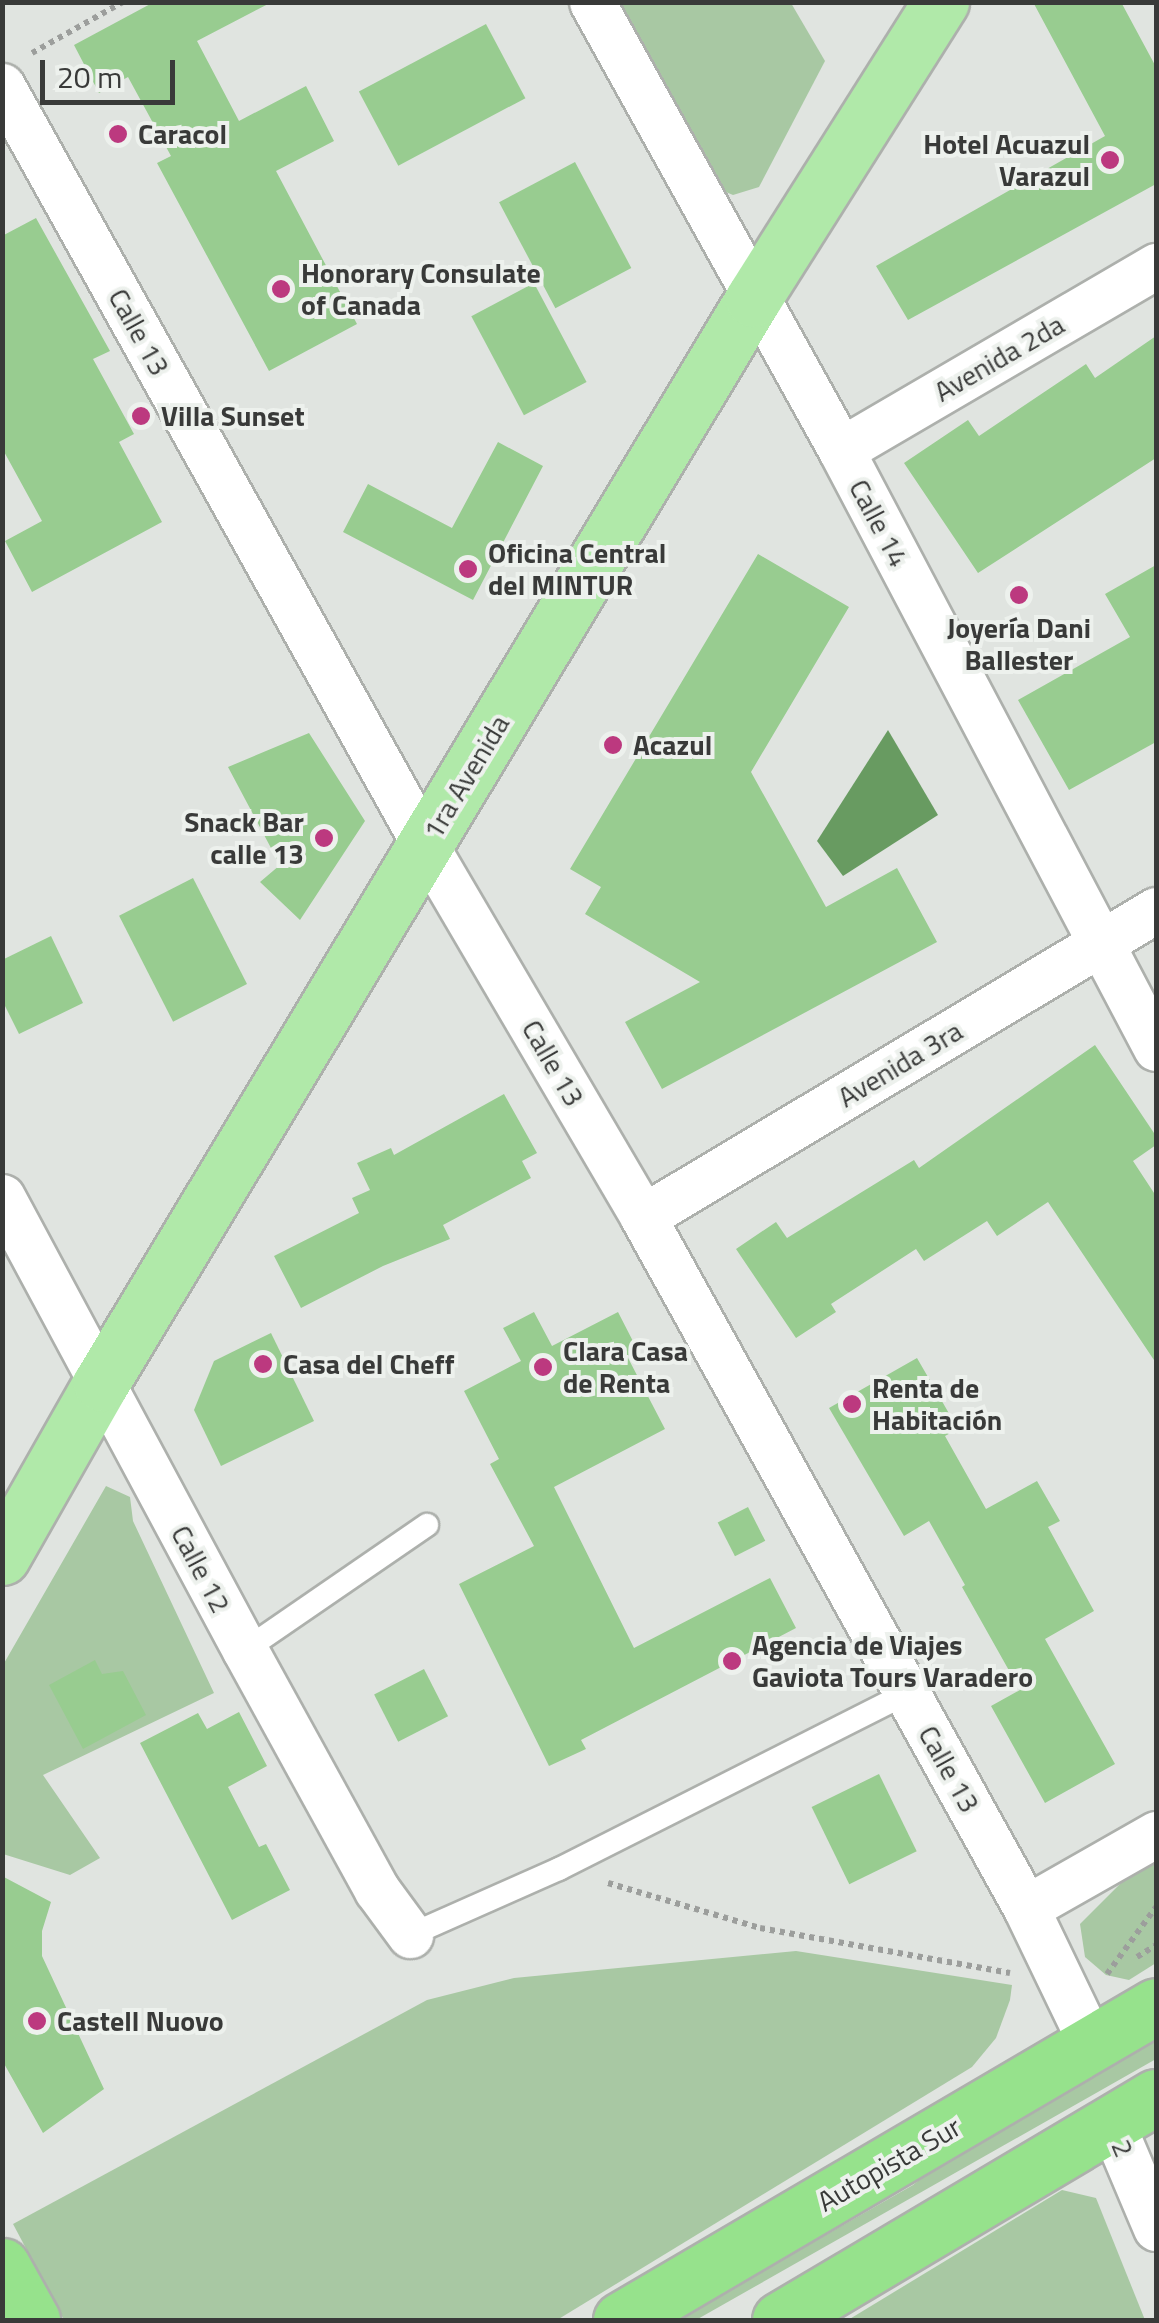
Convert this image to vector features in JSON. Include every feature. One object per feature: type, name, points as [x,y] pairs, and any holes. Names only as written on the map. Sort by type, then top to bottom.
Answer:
[{"type":"highway","name":"Autopista Sur","points":[[621,2320],[1156,2006]]},
{"type":"highway","points":[[780,2320],[1134,2110]]},
{"type":"highway","points":[[2,2266],[32,2320]]},
{"type":"highway","points":[[2,2308],[18,2320]]},
{"type":"main road","name":"1ra Avenida","points":[[2,1557],[101,1383],[753,299],[941,2]]},
{"type":"street","name":"Calle 14","points":[[592,2],[753,299],[841,450],[1156,1048]]},
{"type":"street","name":"Calle 13","points":[[11,73],[426,845],[643,1216],[1026,1908],[1092,2045]]},
{"type":"street","name":"Avenida 2da","points":[[841,450],[1156,266]]},
{"type":"street","name":"Avenida 3ra","points":[[643,1216],[1156,910]]},
{"type":"street","name":"Calle 12","points":[[2,1197],[245,1650],[378,1890],[410,1936]]},
{"type":"street","points":[[1026,1908],[1156,1834]]},
{"type":"street","name":"2","points":[[1134,2110],[1156,2228]]},
{"type":"lane","points":[[245,1650],[428,1525]]},
{"type":"lane","points":[[410,1936],[558,1869],[906,1694]]},
{"type":"path","points":[[11,73],[123,2]]},
{"type":"path","points":[[558,1869],[760,1928],[1060,1983]]},
{"type":"path","points":[[1106,1975],[1156,1907]]},
{"type":"shaded area","points":[[615,3],[791,3],[825,61],[759,187],[733,195],[702,182]]},
{"type":"shaded area","points":[[888,730],[938,815],[843,876],[817,841]]},
{"type":"shaded area","points":[[106,1486],[130,1497],[133,1521],[214,1693],[43,1775],[100,1858],[70,1875],[3,1854],[3,1665]]},
{"type":"shaded area","points":[[1156,1860],[1156,1963],[1129,1980],[1106,1975],[1085,1957],[1080,1924],[1126,1878]]},
{"type":"shaded area","points":[[796,1951],[1012,1985],[1010,2000],[996,2038],[972,2067],[557,2320],[64,2320],[13,2224],[427,2000],[514,1978]]},
{"type":"shaded area","points":[[1156,2033],[1156,2059],[696,2320],[677,2320],[913,2185],[954,2152]]},
{"type":"shaded area","points":[[1062,2190],[1096,2198],[1145,2320],[848,2320]]},
{"type":"building","points":[[154,2],[272,2],[197,41],[239,121],[306,86],[334,141],[276,171],[357,324],[269,371],[157,163],[171,156],[128,77],[99,93],[74,45]]},
{"type":"building","name":"Hotel Acuazul Varazul","points":[[1033,2],[1121,2],[1156,67],[1156,184],[908,320],[876,266],[1105,136]]},
{"type":"building","points":[[486,24],[525,98],[398,166],[359,92]]},
{"type":"building","points":[[575,162],[631,268],[555,308],[499,202]]},
{"type":"building","points":[[36,218],[110,351],[93,359],[134,434],[119,442],[162,522],[32,592],[5,541],[42,521],[2,448],[2,236]]},
{"type":"building","points":[[534,283],[587,382],[524,415],[471,316]]},
{"type":"building","points":[[1156,336],[1156,458],[978,573],[904,463],[968,420],[979,436],[1086,364],[1095,378]]},
{"type":"building","points":[[498,442],[543,466],[473,600],[343,532],[368,484],[452,528]]},
{"type":"building","points":[[758,554],[849,607],[751,772],[826,907],[897,868],[937,942],[662,1089],[625,1022],[700,982],[585,914],[601,887],[570,869]]},
{"type":"building","points":[[1156,565],[1156,742],[1069,790],[1018,700],[1130,637],[1105,594]]},
{"type":"building","points":[[309,733],[365,821],[300,920],[260,882],[280,865],[228,767]]},
{"type":"building","points":[[193,878],[247,984],[173,1022],[119,916]]},
{"type":"building","points":[[51,936],[83,1003],[19,1034],[2,1000],[2,960]]},
{"type":"building","points":[[1095,1045],[1156,1136],[1156,1145],[1133,1161],[1156,1196],[1156,1363],[1048,1202],[997,1236],[987,1221],[924,1261],[916,1249],[831,1304],[836,1312],[796,1338],[736,1249],[776,1222],[787,1238],[914,1160],[919,1168]]},
{"type":"building","points":[[504,1094],[537,1153],[522,1161],[531,1178],[443,1225],[450,1239],[383,1266],[301,1308],[274,1256],[359,1213],[352,1198],[370,1190],[357,1163],[391,1148],[394,1155]]},
{"type":"building","points":[[534,1312],[552,1346],[618,1312],[638,1351],[627,1356],[665,1429],[554,1487],[634,1648],[770,1578],[796,1628],[581,1740],[586,1749],[549,1766],[459,1584],[534,1546],[490,1464],[499,1459],[464,1391],[521,1361],[503,1328]]},
{"type":"building","points":[[271,1333],[314,1421],[221,1466],[194,1410],[214,1361]]},
{"type":"building","points":[[917,1358],[958,1429],[945,1436],[986,1509],[1037,1481],[1060,1521],[1048,1527],[1094,1611],[1045,1639],[1115,1764],[1045,1803],[991,1706],[1020,1690],[962,1587],[965,1585],[929,1521],[904,1536],[829,1408]]},
{"type":"building","points":[[748,1507],[765,1541],[735,1556],[718,1522]]},
{"type":"building","points":[[95,1660],[102,1674],[123,1671],[146,1715],[83,1749],[49,1685]]},
{"type":"building","points":[[424,1669],[448,1716],[398,1742],[374,1694]]},
{"type":"building","points":[[239,1712],[267,1766],[228,1787],[259,1847],[266,1844],[290,1890],[232,1920],[140,1743],[198,1713],[207,1729]]},
{"type":"building","points":[[879,1774],[917,1851],[849,1884],[812,1807]]},
{"type":"building","name":"Castell Nuovo","points":[[2,1876],[51,1902],[42,1931],[42,1956],[104,2089],[43,2133],[2,2060]]},
{"type":"place","name":"Caracol","points":[[118,134]]},
{"type":"place","name":"Hotel Acuazul Varazul","points":[[1110,160]]},
{"type":"place","name":"Honorary Consulate of Canada","points":[[281,289]]},
{"type":"place","name":"Villa Sunset","points":[[141,416]]},
{"type":"place","name":"Oficina Central del MINTUR","points":[[468,569]]},
{"type":"place","name":"Joyería Dani Ballester","points":[[1019,595]]},
{"type":"place","name":"Acazul","points":[[613,745]]},
{"type":"place","name":"Snack Bar calle 13","points":[[324,838]]},
{"type":"place","name":"Casa del Cheff","points":[[263,1364]]},
{"type":"place","name":"Clara Casa de Renta","points":[[543,1367]]},
{"type":"place","name":"Renta de Habitación","points":[[852,1404]]},
{"type":"place","name":"Agencia de Viajes Gaviota Tours Varadero","points":[[732,1661]]},
{"type":"place","name":"Castell Nuovo","points":[[37,2021]]}]
